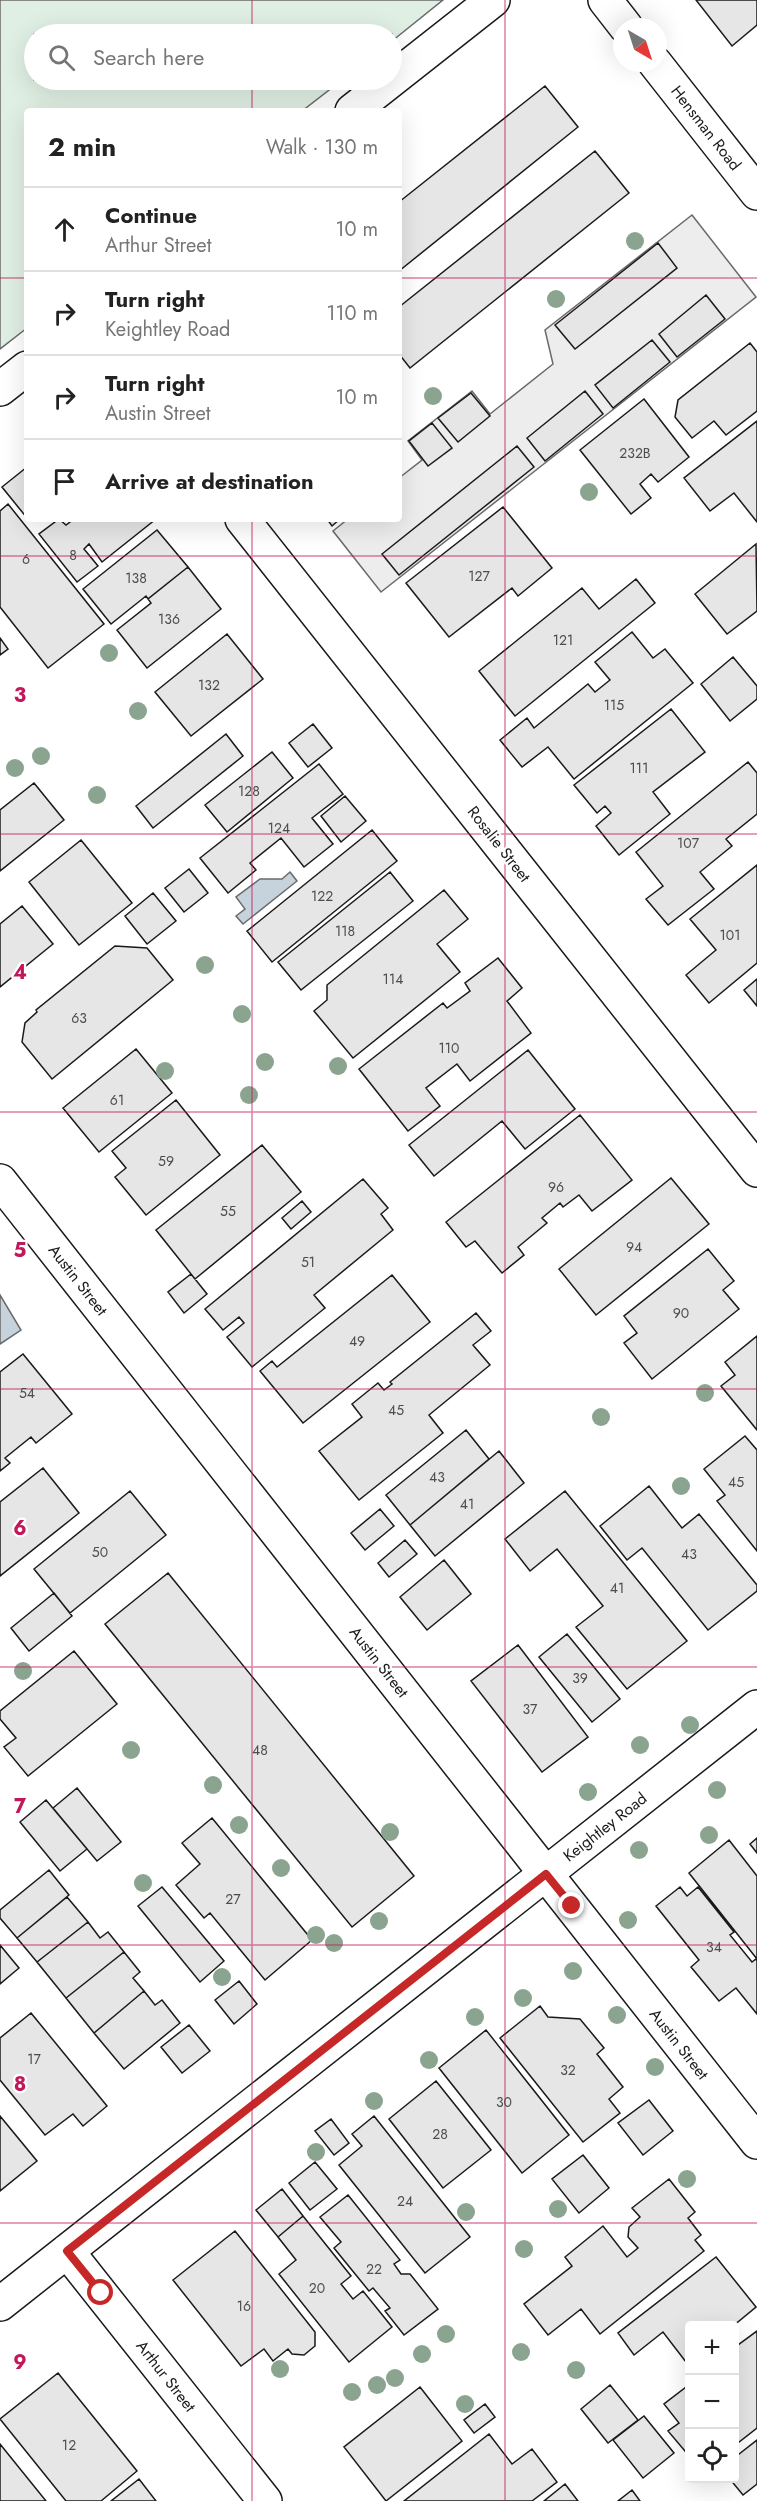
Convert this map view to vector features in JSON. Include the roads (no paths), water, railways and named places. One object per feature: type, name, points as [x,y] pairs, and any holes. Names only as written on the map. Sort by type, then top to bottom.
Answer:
[{"type":"street","points":[[402,72],[493,0]]},
{"type":"street","points":[[605,0],[619,18]]},
{"type":"street","name":"Hensman Road","points":[[662,72],[757,193]]},
{"type":"street","points":[[356,108],[379,90]]},
{"type":"street","points":[[0,389],[24,370]]},
{"type":"street","name":"Rosalie Street","points":[[244,522],[757,1170]]},
{"type":"street","name":"Austin Street","points":[[0,1182],[757,2142]]},
{"type":"street","name":"Keightley Road","points":[[0,2304],[757,1707]]},
{"type":"street","name":"Arthur Street","points":[[67,2251],[265,2501]]}]
